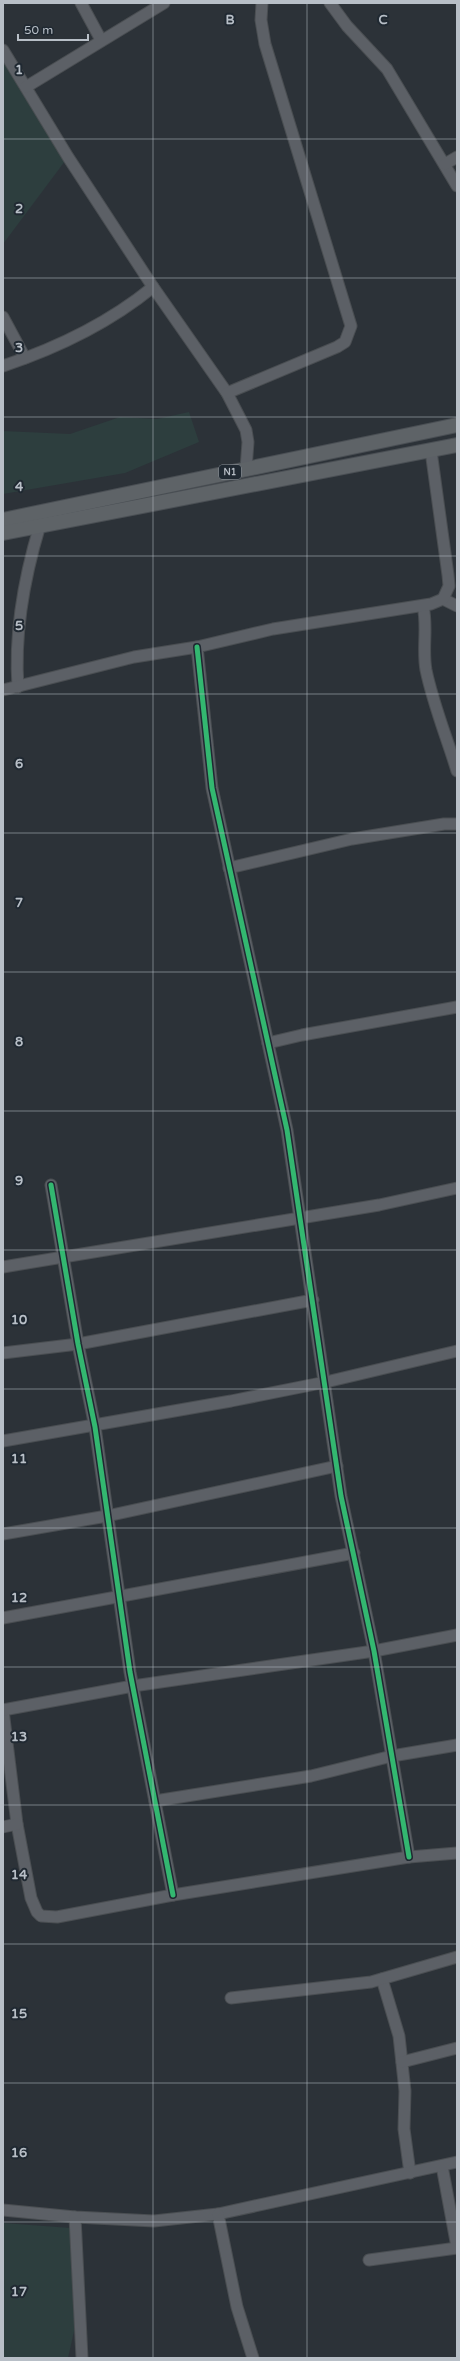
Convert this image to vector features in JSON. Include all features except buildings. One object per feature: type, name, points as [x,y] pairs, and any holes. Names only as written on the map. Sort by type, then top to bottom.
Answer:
[{"type":"main road","name":"N1","points":[[3,520],[457,425]]},
{"type":"main road","name":"N1","points":[[3,533],[457,445]]},
{"type":"street","points":[[81,3],[101,40]]},
{"type":"street","points":[[26,87],[164,3]]},
{"type":"street","points":[[227,393],[337,347],[345,342],[351,326],[265,44],[261,20],[262,3]]},
{"type":"street","points":[[330,3],[347,26],[387,69],[457,186]]},
{"type":"street","points":[[3,50],[68,157],[153,287],[227,393],[246,430],[248,442],[246,468]]},
{"type":"street","points":[[445,164],[457,157]]},
{"type":"street","points":[[3,366],[25,358],[102,322],[132,304],[153,287]]},
{"type":"street","points":[[3,316],[25,358]]},
{"type":"street","points":[[431,451],[449,586],[444,599]]},
{"type":"street","points":[[18,687],[16,662],[20,609],[40,525]]},
{"type":"street","points":[[3,690],[134,657],[197,647],[273,629],[423,606],[444,599],[457,606]]},
{"type":"street","points":[[423,606],[426,625],[424,648],[426,671],[457,771]]},
{"type":"street","points":[[197,647],[212,788],[287,1130],[326,1382],[341,1496],[374,1651],[409,1857]]},
{"type":"street","points":[[229,868],[352,840],[444,824],[457,824]]},
{"type":"street","points":[[268,1043],[302,1035],[457,1007]]},
{"type":"street","points":[[51,1185],[78,1344],[95,1427],[118,1596],[133,1686],[173,1895]]},
{"type":"street","points":[[3,1267],[379,1205],[457,1188]]},
{"type":"street","points":[[3,1353],[78,1344],[313,1300]]},
{"type":"street","points":[[3,1441],[95,1427],[457,1355]]},
{"type":"street","points":[[3,1534],[107,1516],[337,1466]]},
{"type":"street","points":[[3,1618],[354,1554]]},
{"type":"street","points":[[457,1635],[374,1651],[133,1686],[3,1710],[17,1824],[31,1898],[37,1912],[41,1916],[56,1917],[173,1895],[409,1857],[457,1853]]},
{"type":"street","points":[[155,1801],[311,1776],[392,1756],[457,1745]]},
{"type":"street","points":[[3,1827],[17,1824]]},
{"type":"street","points":[[231,1998],[382,1979],[457,1957]]},
{"type":"street","points":[[382,1979],[395,2017],[402,2062],[405,2091],[404,2129],[410,2173]]},
{"type":"street","points":[[402,2062],[457,2048]]},
{"type":"street","points":[[3,2210],[75,2217],[154,2221],[218,2214],[457,2162]]},
{"type":"street","points":[[369,2260],[457,2248],[442,2166]]},
{"type":"street","points":[[218,2214],[237,2307],[253,2358]]},
{"type":"street","points":[[75,2217],[82,2358]]},
{"type":"shaded area","points":[[7,57],[68,157],[3,244],[3,64]]},
{"type":"shaded area","points":[[189,412],[199,442],[125,473],[3,494],[3,431],[70,434],[120,417],[157,419]]},
{"type":"shaded area","points":[[3,2223],[71,2228],[77,2318],[68,2358],[3,2358]]},
{"type":"cycle path","points":[[197,647],[212,788],[287,1130],[341,1496],[374,1651],[409,1857]]},
{"type":"cycle path","points":[[51,1185],[78,1344],[95,1427],[130,1672],[173,1895]]}]
